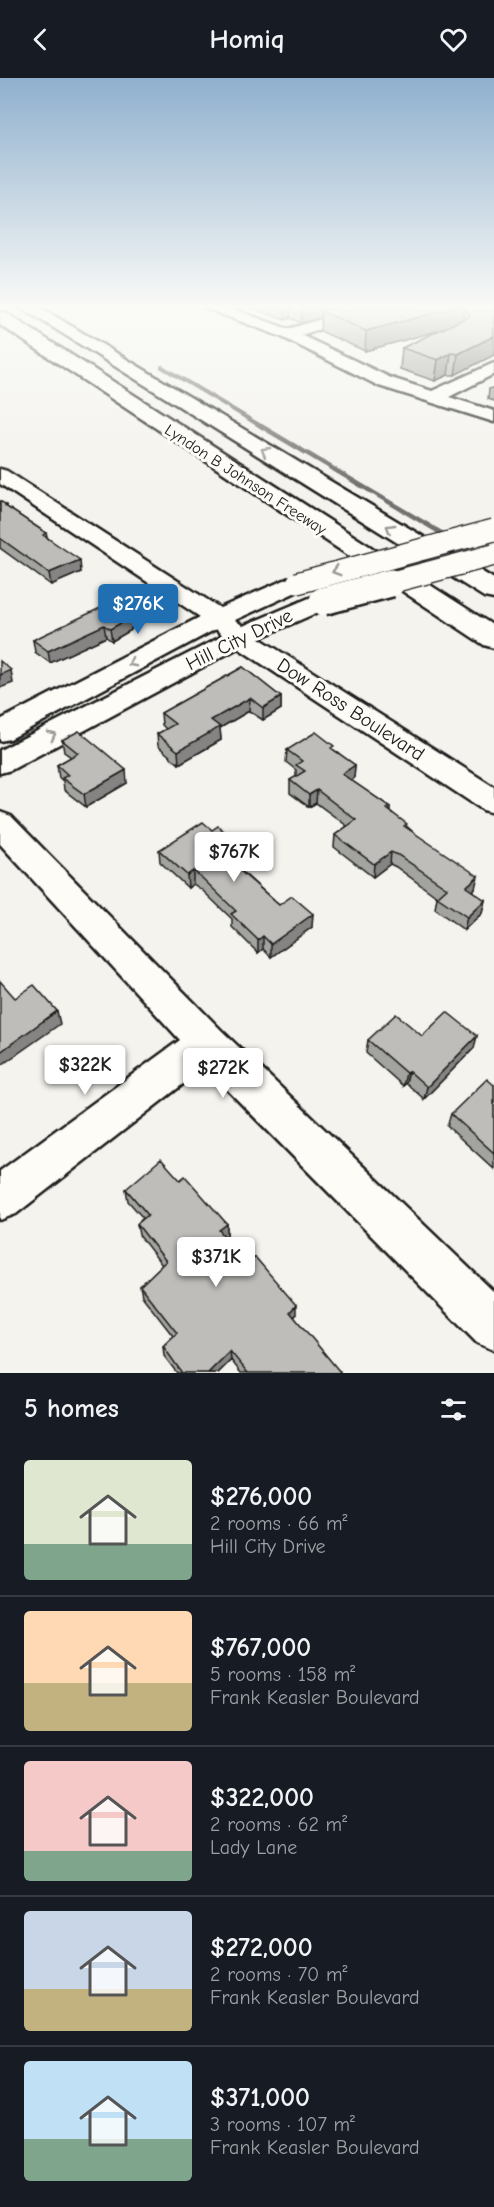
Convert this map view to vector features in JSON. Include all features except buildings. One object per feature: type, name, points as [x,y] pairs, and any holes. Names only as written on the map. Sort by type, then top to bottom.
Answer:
[{"type":"highway","points":[[54,365],[183,438]]},
{"type":"highway","name":"Lyndon B Johnson Freeway","points":[[73,365],[494,639]]},
{"type":"highway","name":"Lyndon B Johnson Freeway","points":[[124,365],[494,591]]},
{"type":"highway","points":[[138,365],[203,414]]},
{"type":"street","points":[[353,365],[385,381],[494,417]]},
{"type":"street","points":[[434,397],[494,368]]},
{"type":"street","name":"Dow Ross Boulevard","points":[[0,475],[218,618],[241,638],[494,802]]},
{"type":"street","name":"Hill City Drive","points":[[0,732],[218,618],[297,583],[494,530]]},
{"type":"street","name":"Hill City Drive","points":[[0,763],[145,686],[241,638],[323,601],[494,555]]},
{"type":"street","points":[[0,825],[207,1042],[494,1326]]},
{"type":"street","points":[[0,1198],[207,1042]]},
{"type":"waterway","points":[[162,367],[264,428]]},
{"type":"waterway","points":[[261,426],[448,537]]}]
